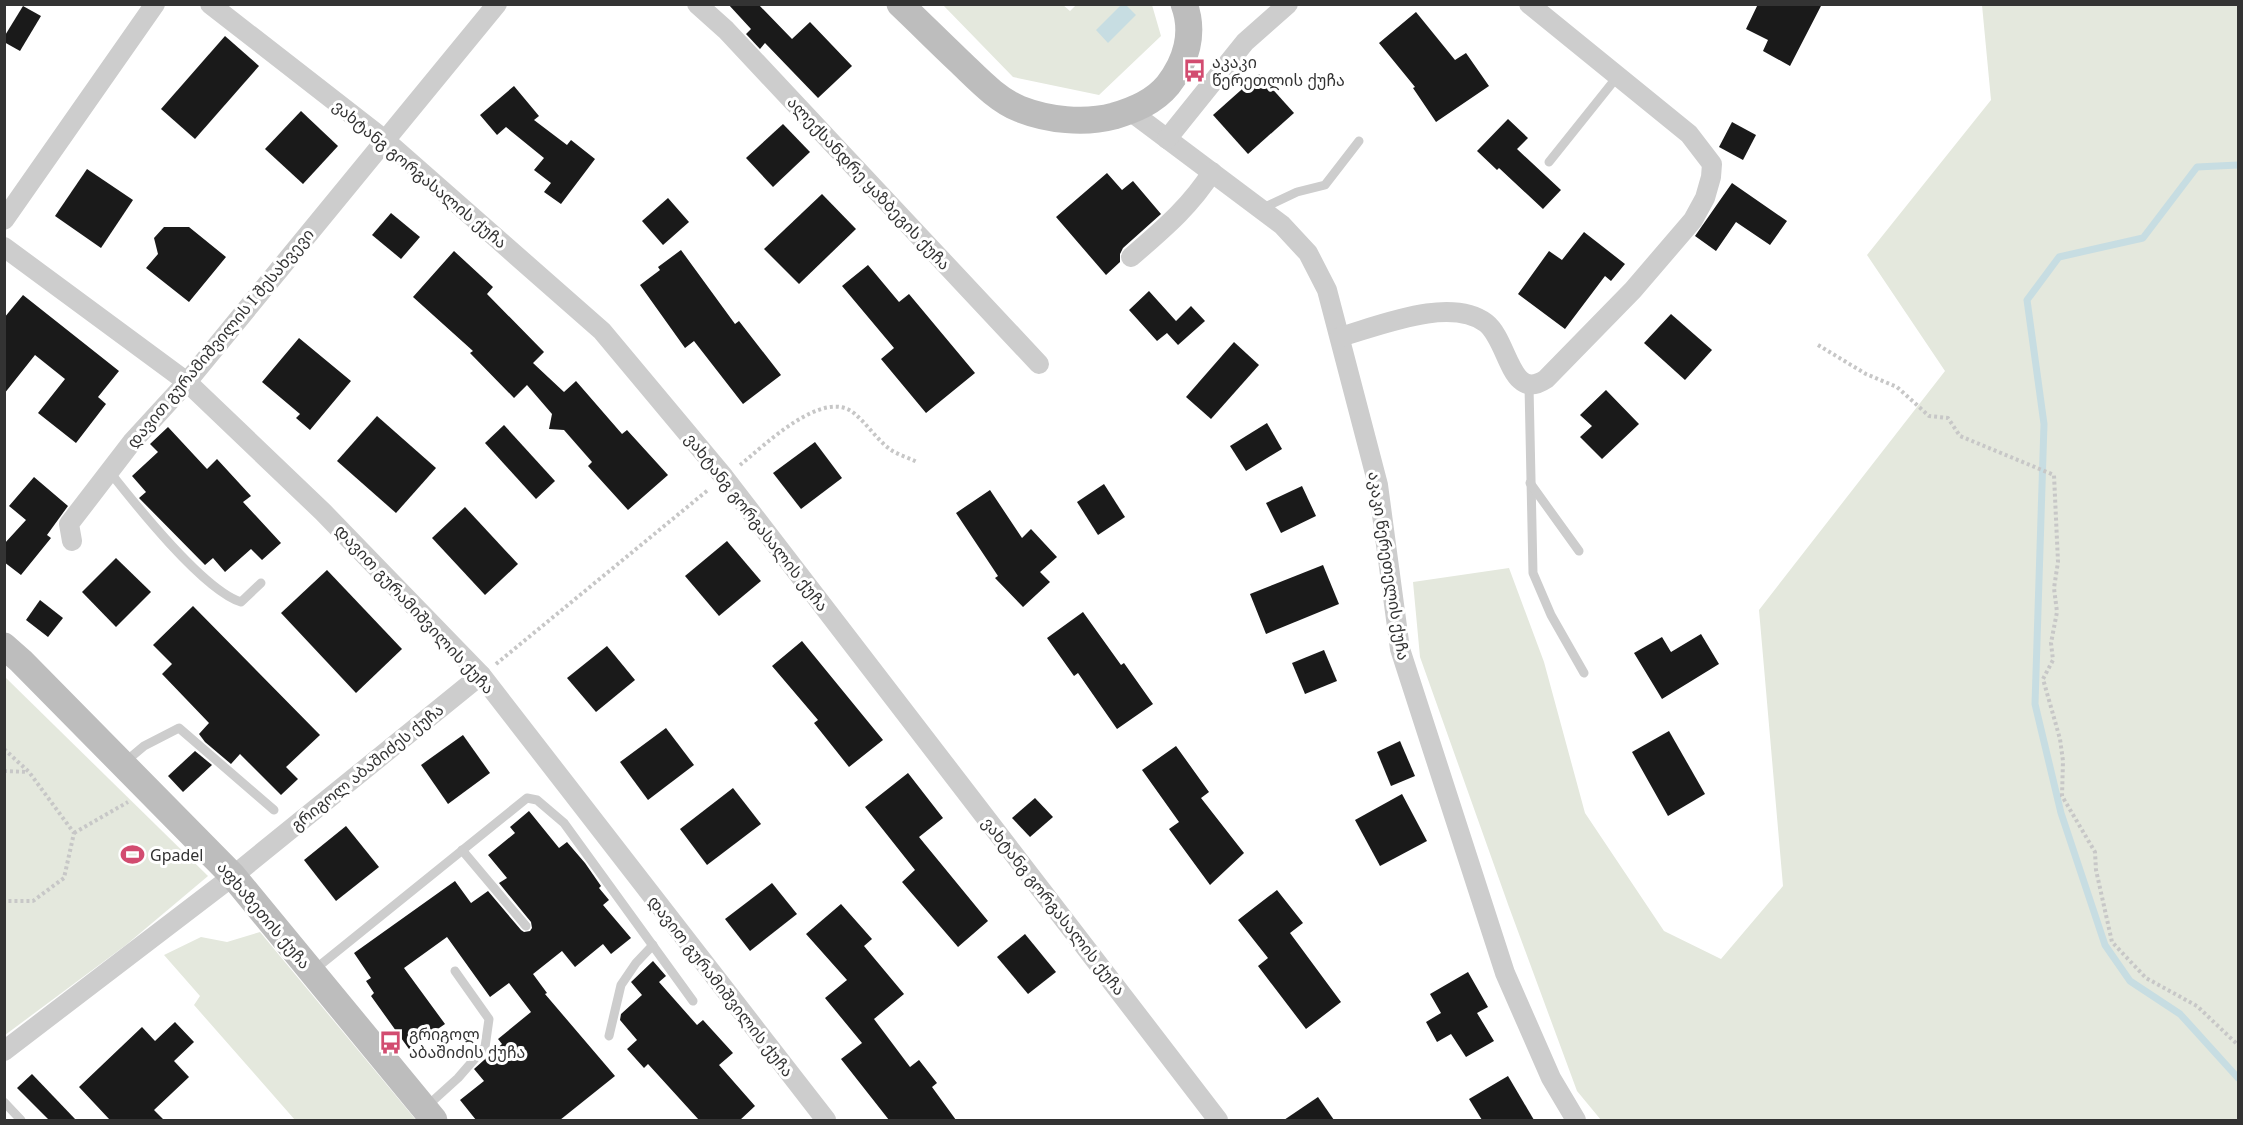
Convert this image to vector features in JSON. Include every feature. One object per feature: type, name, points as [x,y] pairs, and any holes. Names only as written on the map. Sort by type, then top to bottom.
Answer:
[{"type":"street","points":[[4,220],[155,4]]},
{"type":"street","name":"ვახტანგ გორგასალის ქუჩა","points":[[210,4],[386,141],[602,331],[724,477],[1211,1118]]},
{"type":"street","name":"დავით გურამიშვილის I შესახვევი","points":[[72,541],[69,524],[132,442],[187,382],[497,4]]},
{"type":"street","name":"ალექსანდრე ყაზბეგის ქუჩა","points":[[697,4],[726,30],[1039,364]]},
{"type":"street","points":[[900,4],[986,87],[1018,109],[1057,119],[1100,120],[1144,105],[1164,90],[1180,69],[1188,44],[1189,26],[1184,4]]},
{"type":"street","points":[[1167,139],[1245,42],[1288,4]]},
{"type":"street","points":[[1340,337],[1421,313],[1467,314],[1487,324],[1500,342],[1520,381],[1529,386],[1537,385],[1546,379],[1633,290],[1693,220],[1705,198],[1711,177],[1712,164],[1706,153],[1689,134],[1529,4]]},
{"type":"street","name":"აკაკი წერეთელის ქუჩა","points":[[1130,111],[1282,225],[1308,253],[1326,290],[1378,485],[1400,649],[1505,973],[1551,1078],[1576,1120]]},
{"type":"street","points":[[1131,257],[1190,202],[1212,172]]},
{"type":"street","name":"დავით გურამიშვილის ქუჩა","points":[[4,247],[187,382],[322,512],[481,675],[826,1120]]},
{"type":"street","name":"აფხაზეთის ქუჩა","points":[[4,646],[233,876],[429,1115]]},
{"type":"street","name":"გრიგოლ აბაშიძეს ქუჩა","points":[[4,1051],[233,876],[481,675]]},
{"type":"lane","points":[[1550,162],[1617,77]]},
{"type":"lane","points":[[1261,209],[1297,192],[1325,185],[1359,141]]},
{"type":"lane","points":[[1529,386],[1533,573],[1551,615],[1584,673]]},
{"type":"lane","points":[[110,471],[166,538],[209,582],[229,598],[241,602],[261,583]]},
{"type":"lane","points":[[1530,483],[1579,551]]},
{"type":"lane","points":[[123,764],[144,746],[179,728],[274,810]]},
{"type":"lane","points":[[312,972],[527,798],[537,800],[564,823],[693,1001]]},
{"type":"lane","points":[[462,850],[526,926]]},
{"type":"lane","points":[[609,1036],[621,984],[652,945]]},
{"type":"lane","points":[[429,1115],[485,1047],[489,1019],[455,971]]},
{"type":"lane","points":[[4,1102],[21,1120]]},
{"type":"path","points":[[1818,345],[1866,374],[1897,387],[1929,416],[1948,418],[1960,436],[2054,476],[2058,562],[2054,588],[2057,612],[2051,643],[2052,660],[2043,679],[2060,739],[2063,761],[2062,796],[2095,852],[2096,870],[2112,942],[2146,978],[2197,1006],[2238,1045]]},
{"type":"path","points":[[481,675],[724,477],[805,416],[818,409],[837,406],[853,411],[892,451],[917,462]]},
{"type":"path","points":[[4,749],[29,772],[74,833]]},
{"type":"path","points":[[4,771],[29,772]]},
{"type":"path","points":[[4,901],[33,901],[64,878],[74,833],[135,798]]},
{"type":"shaded area","points":[[943,5],[1063,5],[1070,11],[1076,5],[1152,5],[1161,36],[1099,95],[1013,77]]},
{"type":"shaded area","points":[[1982,5],[2238,5],[2238,1120],[1601,1120],[1577,1091],[1420,657],[1413,582],[1509,568],[1544,662],[1585,813],[1664,931],[1721,959],[1783,886],[1759,610],[1945,371],[1867,255],[1991,100]]},
{"type":"shaded area","points":[[5,677],[208,876],[126,945],[5,1035]]},
{"type":"shaded area","points":[[260,932],[416,1120],[295,1120],[194,1005],[200,996],[164,955],[201,937],[227,942]]},
{"type":"water","points":[[1122,4],[1136,15],[1108,43],[1096,30]]},
{"type":"building","points":[[728,4],[758,4],[792,39],[810,22],[852,66],[818,98],[765,43],[760,49],[746,34],[751,29]]},
{"type":"building","points":[[1758,4],[1822,4],[1790,66],[1763,51],[1768,40],[1746,29]]},
{"type":"building","points":[[23,6],[41,16],[20,51],[4,42],[4,37]]},
{"type":"building","points":[[1416,12],[1455,60],[1466,53],[1489,86],[1436,122],[1413,88],[1415,87],[1379,43]]},
{"type":"building","points":[[225,36],[259,66],[195,139],[161,109]]},
{"type":"building","points":[[1259,74],[1294,113],[1248,154],[1213,115]]},
{"type":"building","points":[[514,86],[539,116],[534,120],[567,145],[571,140],[595,159],[561,204],[544,192],[551,183],[534,170],[544,158],[506,127],[497,135],[480,115]]},
{"type":"building","points":[[301,111],[338,146],[303,184],[265,149]]},
{"type":"building","points":[[1508,119],[1528,138],[1517,149],[1561,190],[1543,209],[1477,151]]},
{"type":"building","points":[[1732,122],[1756,135],[1743,160],[1719,147]]},
{"type":"building","points":[[783,124],[810,152],[773,187],[746,158]]},
{"type":"building","points":[[87,169],[133,200],[101,248],[55,216]]},
{"type":"building","points":[[1107,173],[1122,190],[1133,181],[1161,214],[1123,248],[1120,262],[1106,275],[1056,217]]},
{"type":"building","points":[[1732,183],[1787,221],[1770,245],[1736,222],[1716,251],[1695,236]]},
{"type":"building","points":[[822,194],[856,229],[799,284],[764,249]]},
{"type":"building","points":[[668,198],[689,222],[663,245],[642,221]]},
{"type":"building","points":[[391,213],[420,237],[401,259],[372,235]]},
{"type":"building","points":[[164,227],[189,227],[226,257],[189,302],[146,268],[158,254],[154,238]]},
{"type":"building","points":[[1584,232],[1625,264],[1611,281],[1605,276],[1565,329],[1518,294],[1549,251],[1562,260]]},
{"type":"building","points":[[681,250],[735,324],[739,321],[781,375],[743,404],[694,341],[685,348],[640,285],[660,270],[658,267]]},
{"type":"building","points":[[454,251],[493,287],[487,294],[544,352],[533,363],[564,392],[576,381],[622,434],[627,430],[668,475],[628,510],[588,466],[592,462],[564,430],[549,429],[552,414],[527,385],[514,398],[470,353],[473,351],[413,297]]},
{"type":"building","points":[[868,265],[899,302],[909,294],[975,373],[926,413],[881,359],[894,348],[842,286]]},
{"type":"building","points":[[1149,291],[1176,321],[1191,306],[1205,321],[1178,345],[1167,333],[1157,341],[1129,310]]},
{"type":"building","points":[[23,295],[119,371],[98,397],[106,404],[76,443],[38,413],[65,379],[35,355],[4,394],[4,318]]},
{"type":"building","points":[[1671,314],[1712,350],[1685,380],[1644,343]]},
{"type":"building","points":[[299,338],[351,381],[310,430],[296,418],[300,414],[262,382]]},
{"type":"building","points":[[1234,342],[1259,365],[1211,419],[1186,397]]},
{"type":"building","points":[[1606,390],[1639,424],[1602,459],[1580,437],[1592,426],[1580,415]]},
{"type":"building","points":[[377,416],[436,468],[396,513],[337,461]]},
{"type":"building","points":[[1267,423],[1282,449],[1246,471],[1230,446]]},
{"type":"building","points":[[504,425],[555,481],[536,499],[485,443]]},
{"type":"building","points":[[168,427],[207,469],[217,459],[251,496],[243,502],[281,543],[262,560],[251,549],[225,572],[213,558],[205,565],[139,498],[146,492],[132,476],[158,452],[150,444]]},
{"type":"building","points":[[815,442],[842,478],[801,509],[773,473]]},
{"type":"building","points":[[34,477],[68,506],[47,535],[51,538],[21,575],[4,562],[4,544],[26,520],[9,506]]},
{"type":"building","points":[[1104,484],[1125,517],[1098,535],[1077,502]]},
{"type":"building","points":[[1302,486],[1316,516],[1281,533],[1266,503]]},
{"type":"building","points":[[990,490],[1022,538],[1031,529],[1057,557],[1040,572],[1050,582],[1023,607],[995,578],[998,576],[956,513]]},
{"type":"building","points":[[465,507],[518,564],[485,595],[432,538]]},
{"type":"building","points":[[727,541],[761,581],[719,616],[685,576]]},
{"type":"building","points":[[116,558],[151,592],[116,627],[82,592]]},
{"type":"building","points":[[1323,565],[1339,604],[1266,634],[1250,594]]},
{"type":"building","points":[[327,570],[402,649],[356,693],[281,613]]},
{"type":"building","points":[[40,600],[63,618],[48,637],[26,620]]},
{"type":"building","points":[[193,606],[320,735],[286,767],[298,779],[281,795],[240,754],[231,764],[205,742],[199,734],[209,723],[162,674],[172,664],[153,645]]},
{"type":"building","points":[[1083,612],[1121,665],[1124,663],[1153,704],[1117,729],[1078,673],[1074,676],[1047,638]]},
{"type":"building","points":[[1701,634],[1719,664],[1662,699],[1634,653],[1662,637],[1671,652]]},
{"type":"building","points":[[802,641],[883,740],[849,767],[814,723],[818,720],[772,666]]},
{"type":"building","points":[[607,646],[635,680],[596,712],[567,678]]},
{"type":"building","points":[[1324,650],[1337,681],[1305,694],[1292,663]]},
{"type":"building","points":[[666,728],[694,765],[648,800],[620,762]]},
{"type":"building","points":[[1669,731],[1705,794],[1668,816],[1632,752]]},
{"type":"building","points":[[463,735],[490,773],[448,804],[421,765]]},
{"type":"building","points":[[1400,741],[1415,776],[1391,786],[1377,752]]},
{"type":"building","points":[[1176,746],[1209,792],[1201,798],[1244,853],[1210,885],[1169,829],[1179,822],[1142,770]]},
{"type":"building","points":[[195,751],[212,765],[183,792],[168,776]]},
{"type":"building","points":[[908,773],[943,818],[919,837],[988,921],[958,947],[902,882],[915,870],[865,807]]},
{"type":"building","points":[[733,788],[761,824],[707,865],[680,829]]},
{"type":"building","points":[[1402,794],[1427,841],[1380,866],[1355,820]]},
{"type":"building","points":[[1035,798],[1053,817],[1030,837],[1012,818]]},
{"type":"building","points":[[529,811],[559,848],[567,842],[585,863],[601,886],[599,888],[609,900],[603,905],[631,938],[611,954],[603,944],[575,967],[562,951],[533,974],[547,993],[545,994],[615,1076],[560,1120],[476,1120],[460,1100],[484,1081],[474,1069],[502,1044],[498,1039],[531,1012],[509,983],[490,997],[447,937],[404,968],[445,1024],[409,1049],[371,996],[374,993],[366,981],[371,978],[354,953],[455,881],[471,903],[488,891],[521,930],[530,931],[531,922],[499,883],[507,878],[488,855],[515,833],[510,827]]},
{"type":"building","points":[[346,826],[379,867],[336,901],[304,860]]},
{"type":"building","points":[[772,883],[797,914],[750,951],[725,919]]},
{"type":"building","points":[[1277,890],[1303,923],[1290,933],[1341,1002],[1306,1029],[1258,966],[1268,958],[1238,920]]},
{"type":"building","points":[[841,904],[872,939],[864,946],[904,994],[874,1019],[910,1067],[919,1060],[937,1083],[932,1087],[956,1120],[889,1120],[841,1059],[862,1043],[825,998],[847,980],[806,934]]},
{"type":"building","points":[[1025,934],[1056,972],[1028,994],[997,957]]},
{"type":"building","points":[[653,961],[666,976],[659,982],[697,1025],[703,1020],[733,1053],[719,1065],[755,1106],[740,1120],[699,1120],[648,1064],[644,1068],[627,1049],[637,1040],[620,1020],[621,1014],[642,995],[631,982]]},
{"type":"building","points":[[1468,972],[1488,1007],[1477,1013],[1494,1041],[1466,1057],[1451,1034],[1437,1042],[1426,1022],[1441,1013],[1430,994]]},
{"type":"building","points":[[175,1022],[194,1042],[174,1061],[189,1077],[154,1110],[164,1120],[110,1120],[79,1087],[142,1027],[155,1041]]},
{"type":"building","points":[[32,1074],[76,1120],[49,1120],[17,1088]]},
{"type":"building","points":[[1508,1076],[1534,1120],[1482,1120],[1469,1099]]},
{"type":"building","points":[[1318,1097],[1334,1120],[1284,1120]]},
{"type":"waterway","points":[[2238,165],[2197,167],[2143,238],[2059,257],[2027,300],[2044,424],[2035,704],[2061,813],[2105,945],[2130,981],[2180,1014],[2238,1078]]},
{"type":"place","name":"აკაკი წერეთლის ქუჩა","points":[[1194,71]]},
{"type":"place","name":"Gpadel","points":[[132,855]]},
{"type":"place","name":"გრიგოლ აბაშიძის ქუჩა","points":[[391,1043]]}]
